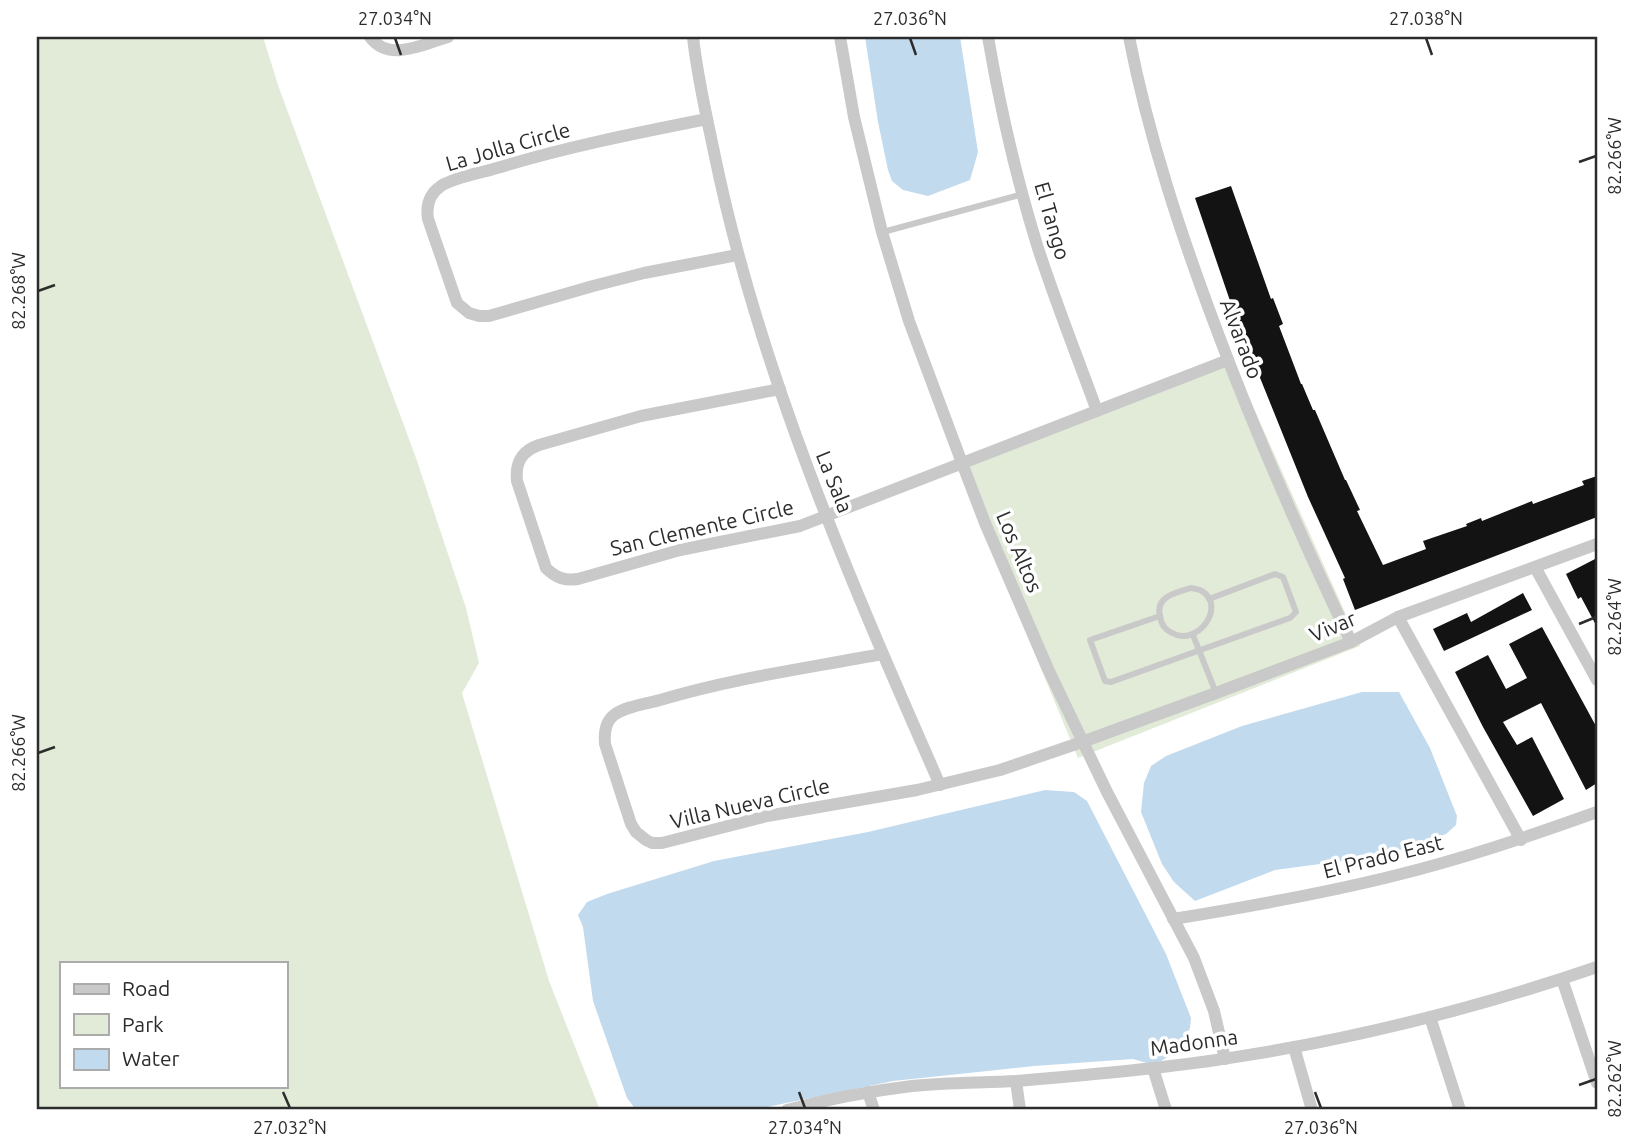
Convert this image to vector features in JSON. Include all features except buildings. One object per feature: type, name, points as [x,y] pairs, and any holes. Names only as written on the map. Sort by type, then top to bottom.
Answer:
[{"type":"street","points":[[370,37],[378,46],[392,51],[448,37]]},
{"type":"street","name":"La Sala","points":[[693,37],[707,118],[737,255],[796,439],[882,654],[940,786]]},
{"type":"street","name":"Los Altos","points":[[840,37],[854,117],[882,232],[909,321],[962,463],[1017,598],[1082,742],[1194,958],[1208,993],[1226,1059]]},
{"type":"street","name":"El Tango","points":[[988,37],[1023,194],[1051,287],[1097,411]]},
{"type":"street","name":"Alvarado","points":[[1129,37],[1163,176],[1199,284],[1285,500],[1351,642]]},
{"type":"street","name":"La Jolla Circle","points":[[707,118],[558,151],[451,182],[432,194],[428,219],[457,303],[479,316],[489,316],[546,298],[644,273],[737,255]]},
{"type":"street","name":"San Clemente Circle","points":[[780,389],[641,416],[529,449],[518,461],[516,474],[546,568],[557,577],[571,580],[680,550],[788,529],[1228,360]]},
{"type":"street","name":"Vivar","points":[[1082,742],[1351,642],[1398,617],[1597,544]]},
{"type":"street","points":[[1535,566],[1597,680]]},
{"type":"street","points":[[1398,617],[1521,839]]},
{"type":"street","name":"Villa Nueva Circle","points":[[882,654],[746,678],[684,693],[614,715],[607,724],[605,744],[631,824],[646,840],[662,843],[767,816],[940,786]]},
{"type":"street","points":[[940,786],[1000,770],[1082,742]]},
{"type":"street","name":"El Prado East","points":[[1173,919],[1353,886],[1521,839],[1597,812]]},
{"type":"street","name":"Madonna","points":[[787,1110],[868,1092],[913,1086],[1016,1081],[1153,1068],[1294,1047],[1430,1017],[1501,998],[1597,967]]},
{"type":"street","points":[[1562,979],[1597,1083]]},
{"type":"street","points":[[1430,1017],[1460,1110]]},
{"type":"street","points":[[1294,1047],[1312,1110]]},
{"type":"street","points":[[1153,1068],[1166,1110]]},
{"type":"street","points":[[1016,1081],[1020,1110]]},
{"type":"street","points":[[868,1092],[874,1110]]},
{"type":"lane","points":[[882,232],[1023,194]]},
{"type":"lane","points":[[1160,616],[1090,640],[1105,681],[1290,618],[1296,612],[1283,577],[1275,574],[1209,598]]},
{"type":"lane","points":[[1191,587],[1202,591],[1209,598],[1212,609],[1208,623],[1193,635],[1178,636],[1168,632],[1161,622],[1158,610],[1161,601],[1167,596],[1191,587]]},
{"type":"lane","points":[[1193,635],[1216,693]]},
{"type":"green space","points":[[37,37],[263,37],[279,88],[416,458],[466,608],[479,663],[462,693],[549,981],[600,1110],[37,1110]]},
{"type":"green space","points":[[1230,355],[1360,646],[1078,758],[958,468]]},
{"type":"water","points":[[865,37],[960,37],[978,152],[970,180],[928,196],[903,190],[892,181],[878,122]]},
{"type":"water","points":[[1362,692],[1399,692],[1430,748],[1457,816],[1456,825],[1446,834],[1430,841],[1380,856],[1275,870],[1195,901],[1174,882],[1162,864],[1141,812],[1144,783],[1151,766],[1166,756],[1242,726]]},
{"type":"water","points":[[1045,790],[1074,792],[1087,801],[1166,954],[1191,1018],[1190,1028],[1180,1050],[1154,1065],[1133,1059],[893,1081],[752,1110],[636,1110],[627,1098],[593,1001],[583,927],[578,915],[587,902],[714,861],[868,832]]}]
